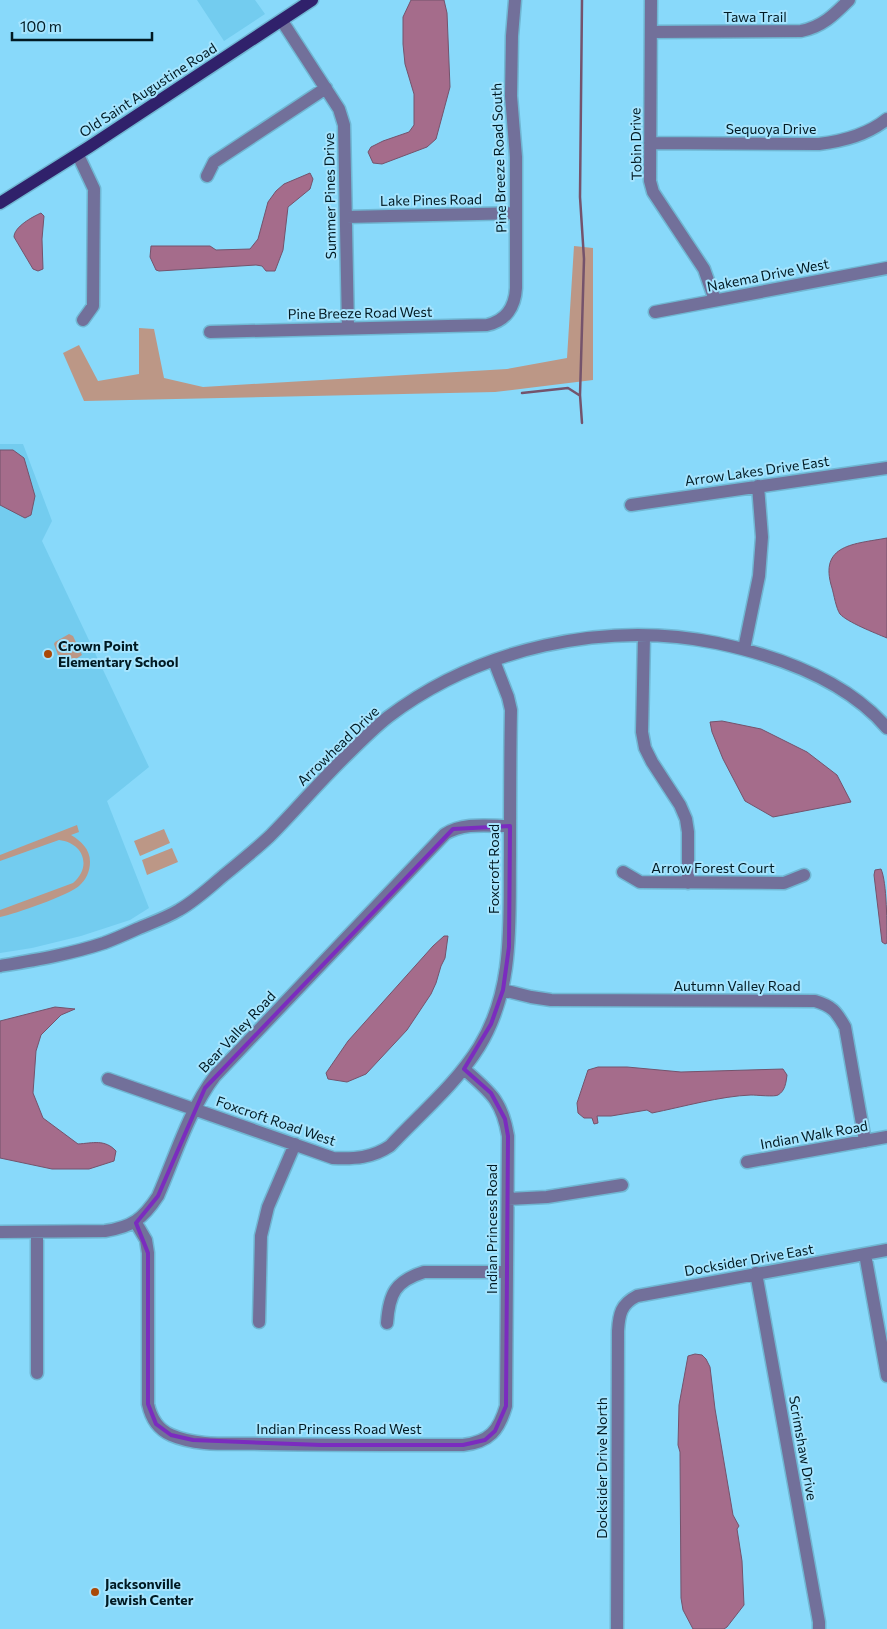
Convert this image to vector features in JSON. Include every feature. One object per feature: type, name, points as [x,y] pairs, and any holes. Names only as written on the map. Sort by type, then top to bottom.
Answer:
[{"type":"main road","name":"Old Saint Augustine Road","points":[[0,203],[312,0]]},
{"type":"street","name":"Pine Breeze Road South","points":[[508,313],[515,297],[516,157],[511,96],[515,0]]},
{"type":"street","name":"Tobin Drive","points":[[651,0],[650,181],[653,192],[704,269],[715,300]]},
{"type":"street","name":"Tawa Trail","points":[[651,32],[801,31],[820,26],[830,19],[848,0]]},
{"type":"street","name":"Summer Pines Drive","points":[[282,21],[339,109],[344,126],[348,328]]},
{"type":"street","points":[[207,176],[214,162],[326,88]]},
{"type":"street","name":"Sequoya Drive","points":[[650,143],[819,144],[840,141],[860,135],[887,119]]},
{"type":"street","points":[[78,154],[94,189],[92,306],[83,320]]},
{"type":"street","name":"Lake Pines Road","points":[[346,217],[516,213]]},
{"type":"street","name":"Nakema Drive West","points":[[655,312],[887,268]]},
{"type":"street","name":"Pine Breeze Road West","points":[[210,332],[487,325],[502,319],[508,313]]},
{"type":"street","name":"Arrow Lakes Drive East","points":[[631,505],[887,468]]},
{"type":"street","points":[[744,649],[759,576],[762,537],[758,486]]},
{"type":"street","name":"Arrowhead Drive","points":[[0,966],[54,956],[103,943],[180,910],[212,886],[268,838],[345,756],[388,716],[446,681],[524,650],[566,640],[603,636],[644,636],[699,640],[744,649],[790,664],[828,681],[862,704],[887,728]]},
{"type":"street","points":[[644,636],[642,732],[645,748],[652,762],[680,805],[686,818],[688,832],[688,882]]},
{"type":"street","name":"Foxcroft Road","points":[[464,1069],[491,1024],[503,990],[509,947],[510,710],[508,697],[494,661]]},
{"type":"street","name":"Bear Valley Road","points":[[136,1223],[158,1196],[195,1109],[205,1088],[215,1076],[445,834],[463,826],[510,826]]},
{"type":"street","name":"Arrow Forest Court","points":[[623,872],[640,882],[784,883],[804,875]]},
{"type":"street","name":"Autumn Valley Road","points":[[503,990],[551,1000],[814,1001],[827,1005],[838,1014],[845,1026],[865,1141]]},
{"type":"street","name":"Foxcroft Road West","points":[[108,1079],[333,1158],[352,1159],[380,1153],[390,1146],[464,1069]]},
{"type":"street","name":"Indian Princess Road","points":[[464,1069],[491,1093],[500,1106],[508,1136],[506,1406]]},
{"type":"street","name":"Indian Walk Road","points":[[747,1162],[887,1137]]},
{"type":"street","points":[[259,1322],[261,1236],[268,1207],[295,1144]]},
{"type":"street","points":[[508,1199],[548,1197],[622,1185]]},
{"type":"street","points":[[0,1232],[105,1232],[136,1223]]},
{"type":"street","name":"Indian Princess Road West","points":[[136,1223],[146,1240],[148,1253],[148,1404],[150,1415],[156,1424],[171,1435],[213,1443],[463,1445],[474,1444],[484,1440],[495,1431],[502,1419],[506,1406]]},
{"type":"street","points":[[37,1232],[37,1373]]},
{"type":"street","name":"Docksider Drive East","points":[[621,1308],[628,1300],[637,1296],[887,1250]]},
{"type":"street","points":[[865,1254],[887,1376]]},
{"type":"street","points":[[387,1323],[388,1304],[392,1293],[401,1282],[412,1276],[424,1272],[507,1272]]},
{"type":"street","name":"Scrimshaw Drive","points":[[756,1273],[819,1622],[818,1629]]},
{"type":"street","name":"Docksider Drive North","points":[[617,1629],[618,1331],[621,1308]]},
{"type":"highlighted area","points":[[510,826],[509,947],[503,990],[491,1024],[464,1069],[491,1093],[505,1119],[508,1136],[506,1406],[495,1431],[485,1440],[463,1445],[321,1445],[193,1440],[171,1435],[156,1424],[148,1404],[148,1253],[136,1223],[158,1196],[205,1088],[453,829]]},
{"type":"shaded area","points":[[197,0],[255,0],[265,14],[224,41]]},
{"type":"shaded area","points":[[411,0],[444,0],[447,13],[450,87],[436,139],[427,147],[382,164],[373,163],[368,152],[371,147],[409,132],[414,125],[414,94],[405,64],[403,44],[403,17]]},
{"type":"shaded area","points":[[310,173],[313,179],[310,189],[288,207],[283,250],[275,271],[266,271],[262,266],[256,265],[156,270],[150,257],[151,246],[210,246],[216,250],[250,249],[258,239],[268,202],[276,191],[284,184]]},
{"type":"shaded area","points":[[41,213],[44,216],[42,239],[43,269],[38,271],[33,269],[14,237],[20,226]]},
{"type":"shaded area","points":[[574,246],[593,248],[593,380],[495,392],[84,401],[63,353],[79,345],[98,381],[139,374],[139,328],[154,329],[164,378],[203,387],[507,369],[567,358]]},
{"type":"shaded area","name":"Crown Point Elementary School","points":[[0,444],[23,444],[52,521],[42,541],[149,767],[107,801],[149,908],[130,920],[81,936],[32,948],[0,953]]},
{"type":"shaded area","points":[[0,450],[13,450],[24,458],[35,496],[31,515],[25,518],[0,505]]},
{"type":"shaded area","points":[[887,538],[887,638],[855,624],[840,614],[829,573],[830,562],[835,554],[842,549],[863,542]]},
{"type":"shaded area","points":[[69,634],[73,636],[82,655],[62,666],[54,644]]},
{"type":"shaded area","points":[[722,721],[761,729],[807,752],[837,775],[851,802],[773,817],[745,801],[723,759],[712,732],[710,722]]},
{"type":"shaded area","points":[[77,825],[79,832],[71,835],[84,846],[90,857],[87,875],[81,884],[54,899],[0,917],[0,910],[73,883],[79,877],[84,863],[79,851],[74,846],[59,840],[0,861],[0,855]]},
{"type":"shaded area","points":[[164,829],[170,843],[140,856],[134,841]]},
{"type":"shaded area","points":[[172,848],[178,862],[147,875],[142,860]]},
{"type":"shaded area","points":[[881,869],[886,904],[887,943],[885,944],[882,942],[874,875],[875,870]]},
{"type":"shaded area","points":[[444,936],[448,936],[445,958],[436,983],[431,994],[407,1030],[366,1074],[347,1082],[328,1079],[326,1073],[348,1041]]},
{"type":"shaded area","points":[[55,1007],[75,1009],[61,1015],[41,1035],[36,1051],[33,1093],[43,1118],[78,1144],[103,1143],[116,1151],[114,1161],[89,1169],[52,1169],[0,1158],[0,1021]]},
{"type":"shaded area","points":[[598,1067],[627,1067],[681,1072],[783,1069],[787,1075],[784,1089],[776,1096],[739,1096],[652,1113],[647,1110],[611,1116],[597,1116],[598,1123],[594,1124],[592,1118],[584,1118],[578,1113],[577,1103],[588,1070]]},
{"type":"shaded area","points":[[702,1355],[710,1367],[715,1409],[733,1515],[739,1526],[737,1529],[742,1561],[744,1605],[724,1629],[693,1629],[683,1610],[681,1598],[679,1405],[688,1356]]},
{"type":"waterway","points":[[582,0],[580,197],[584,259],[580,395],[582,423]]},
{"type":"waterway","points":[[522,393],[568,388],[579,395]]},
{"type":"place","name":"Crown Point Elementary School","points":[[48,654]]},
{"type":"place","name":"Jacksonville Jewish Center","points":[[95,1592]]}]
